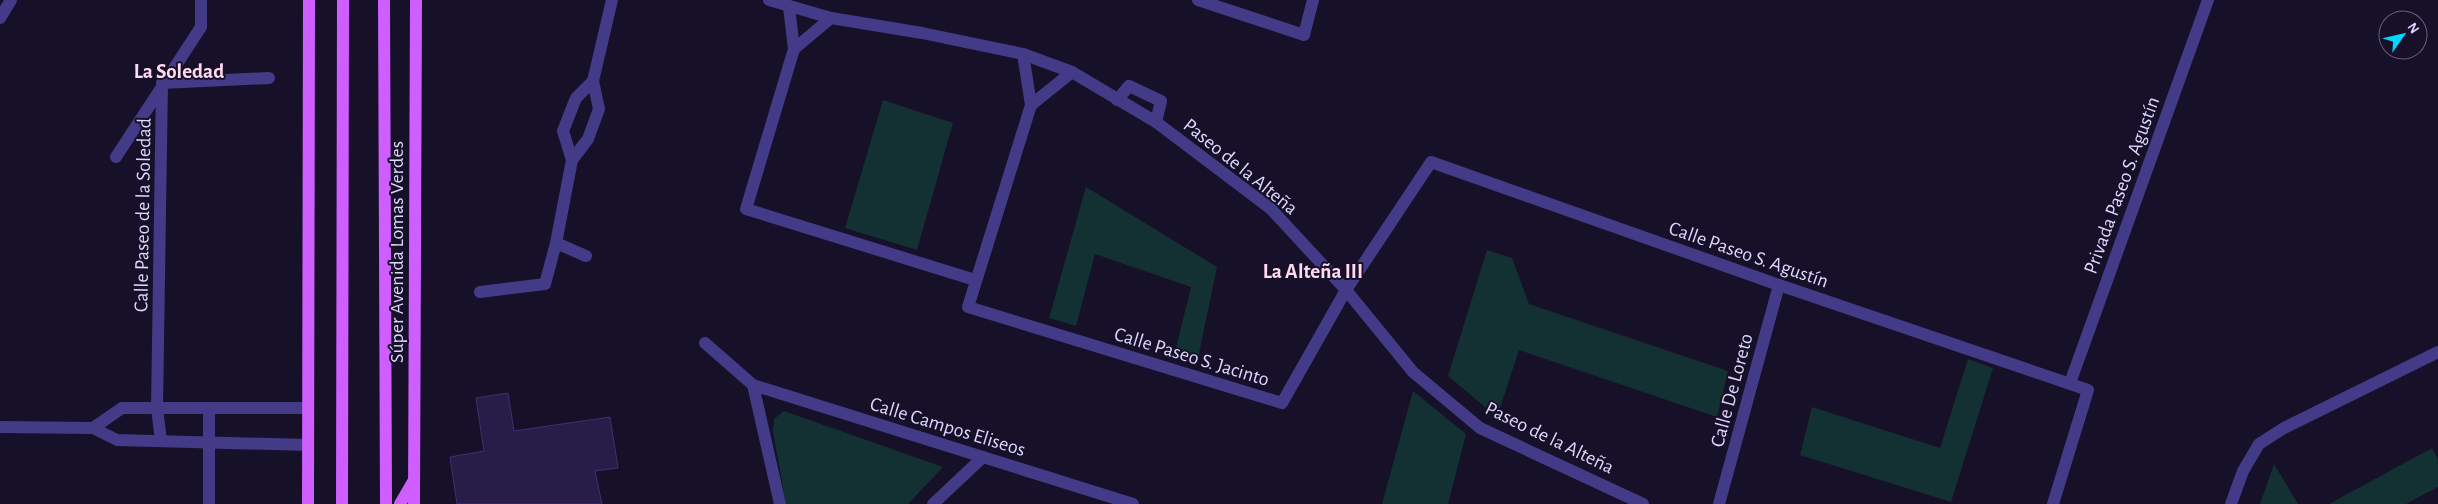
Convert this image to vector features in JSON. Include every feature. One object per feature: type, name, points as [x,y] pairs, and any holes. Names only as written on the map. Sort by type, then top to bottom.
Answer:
[{"type":"main road","points":[[308,504],[309,0]]},
{"type":"main road","points":[[342,504],[343,0]]},
{"type":"main road","name":"Súper Avenida Lomas Verdes","points":[[384,0],[386,504]]},
{"type":"main road","name":"Súper Avenida Lomas Verdes","points":[[414,504],[416,0]]},
{"type":"main road","points":[[400,504],[414,480]]},
{"type":"street","points":[[0,18],[11,0]]},
{"type":"street","points":[[116,157],[162,83],[201,27],[201,0]]},
{"type":"street","points":[[572,160],[588,139],[599,109],[594,82],[612,0]]},
{"type":"street","name":"Paseo de la Alteña","points":[[769,0],[831,18],[922,33],[1023,54],[1072,72],[1156,122],[1271,209],[1346,290],[1413,372],[1480,428],[1643,504]]},
{"type":"street","points":[[1198,0],[1304,35],[1313,0]]},
{"type":"street","name":"Privada Paseo S. Agustín","points":[[2070,383],[2208,0]]},
{"type":"street","points":[[788,7],[794,49],[746,209],[975,280],[1031,104],[1023,54]]},
{"type":"street","points":[[794,49],[831,18]]},
{"type":"street","points":[[1031,104],[1072,72]]},
{"type":"street","points":[[162,83],[269,78]]},
{"type":"street","points":[[480,292],[545,284],[556,243],[572,160],[564,130],[576,98],[594,82]]},
{"type":"street","name":"Calle Paseo de la Soledad","points":[[161,441],[157,408],[162,83]]},
{"type":"street","points":[[1117,100],[1128,86],[1161,101],[1156,122]]},
{"type":"street","name":"Calle Paseo S. Agustín","points":[[1346,290],[1431,162],[1778,285],[2088,390],[2053,504]]},
{"type":"street","points":[[556,243],[586,256]]},
{"type":"street","name":"Calle Paseo S. Jacinto","points":[[975,280],[968,307],[1282,403],[1346,290]]},
{"type":"street","name":"Calle De Loreto","points":[[1719,504],[1778,285]]},
{"type":"street","name":"Calle Campos Eliseos","points":[[705,344],[753,385],[983,457],[1116,502],[1132,504]]},
{"type":"street","points":[[2231,504],[2243,470],[2259,444],[2284,428],[2438,352]]},
{"type":"street","points":[[753,385],[780,504]]},
{"type":"street","points":[[93,428],[122,408],[209,410],[307,408]]},
{"type":"street","points":[[209,410],[209,504]]},
{"type":"street","points":[[0,427],[93,428],[117,440],[308,445]]},
{"type":"street","points":[[933,504],[983,457]]},
{"type":"green space","points":[[883,100],[953,123],[917,250],[845,228]]},
{"type":"green space","points":[[1086,187],[1217,267],[1197,363],[1174,356],[1191,287],[1095,254],[1076,326],[1049,318]]},
{"type":"green space","points":[[1487,250],[1512,258],[1529,304],[1728,371],[1717,417],[1519,350],[1497,417],[1448,376]]},
{"type":"green space","points":[[1968,359],[1993,368],[1951,502],[1800,455],[1812,407],[1940,448]]},
{"type":"green space","points":[[1413,391],[1466,434],[1448,504],[1382,504]]},
{"type":"green space","points":[[784,411],[943,467],[908,504],[786,504],[773,432],[774,419]]},
{"type":"green space","points":[[2432,448],[2438,460],[2438,487],[2406,504],[2329,504]]},
{"type":"green space","points":[[2274,464],[2298,504],[2260,504]]},
{"type":"building","points":[[508,393],[514,431],[610,417],[618,468],[595,471],[602,504],[457,504],[450,457],[484,451],[476,398]]},
{"type":"district","name":"La Soledad","points":[[179,71]]},
{"type":"district","name":"La Alteña III","points":[[1313,271]]}]
